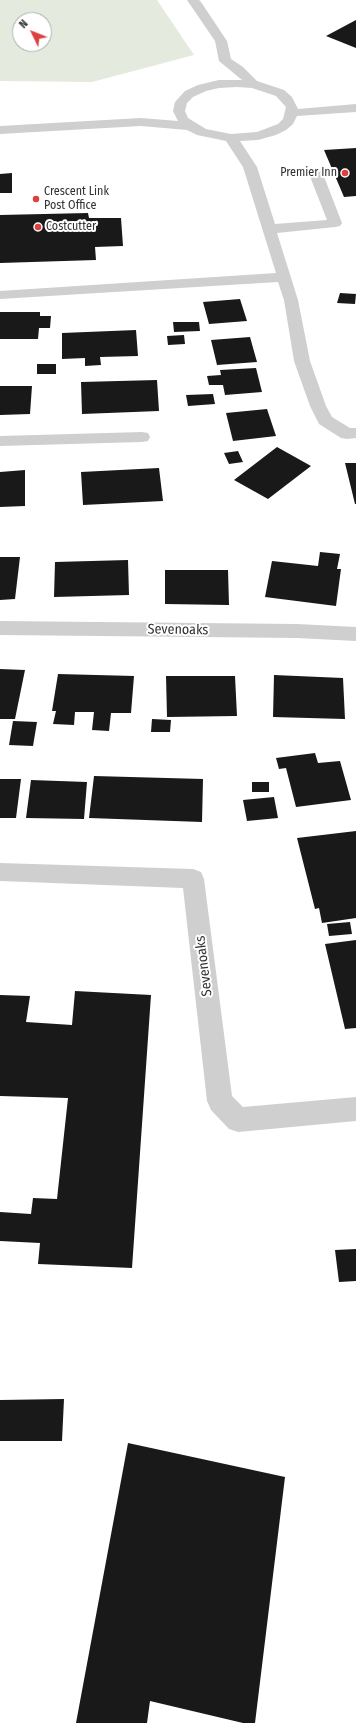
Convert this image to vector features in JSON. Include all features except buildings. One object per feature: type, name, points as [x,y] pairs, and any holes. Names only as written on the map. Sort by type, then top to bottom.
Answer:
[{"type":"street","points":[[193,0],[221,40],[225,61],[239,70],[253,84]]},
{"type":"street","points":[[202,88],[225,61]]},
{"type":"street","points":[[237,83],[253,84],[268,88],[280,93],[288,100],[292,107],[292,114],[289,121],[282,127],[258,136],[231,138],[208,134],[190,126],[183,120],[179,111],[181,102],[189,94],[202,88],[219,84],[237,83]]},
{"type":"street","points":[[288,100],[352,108]]},
{"type":"street","points":[[292,114],[352,108]]},
{"type":"street","points":[[141,122],[179,111]]},
{"type":"street","points":[[0,130],[141,122],[190,126]]},
{"type":"street","points":[[250,167],[258,136]]},
{"type":"street","points":[[231,138],[250,167],[291,300],[302,361],[318,406],[325,420],[347,434],[356,433]]},
{"type":"street","points":[[270,229],[335,223],[316,174]]},
{"type":"street","points":[[0,295],[284,277]]},
{"type":"street","points":[[0,441],[142,437]]},
{"type":"street","name":"Sevenoaks","points":[[0,628],[297,631],[356,634]]},
{"type":"street","name":"Sevenoaks","points":[[0,872],[193,879],[220,1101],[238,1120],[356,1109]]},
{"type":"shaded area","points":[[0,0],[157,0],[194,55],[92,82],[0,81]]},
{"type":"place","name":"Premier Inn","points":[[345,173]]},
{"type":"place","name":"Crescent Link Post Office","points":[[36,199]]},
{"type":"place","name":"Costcutter","points":[[38,227]]}]
